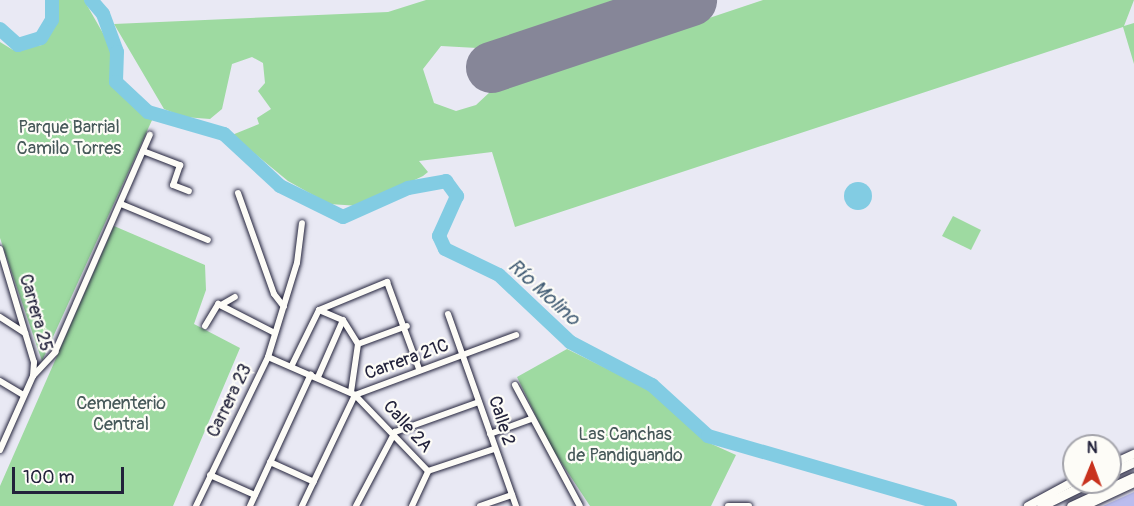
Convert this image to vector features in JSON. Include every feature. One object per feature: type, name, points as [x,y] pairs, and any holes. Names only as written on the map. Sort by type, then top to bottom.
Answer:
[{"type":"main road","points":[[1071,506],[1134,479]]},
{"type":"main road","points":[[1085,506],[1134,479]]},
{"type":"main road","points":[[1028,506],[1062,488]]},
{"type":"main road","points":[[1041,506],[1066,494]]},
{"type":"street","points":[[33,376],[55,352],[150,135]]},
{"type":"street","points":[[143,151],[180,165],[173,185],[189,191]]},
{"type":"street","points":[[238,193],[284,307]]},
{"type":"street","points":[[121,204],[208,240]]},
{"type":"street","name":"Carrera 23","points":[[196,506],[268,357],[284,307],[302,223]]},
{"type":"street","name":"Carrera 25","points":[[0,250],[25,333],[33,376],[0,449]]},
{"type":"street","points":[[292,365],[319,310],[334,301],[387,282],[407,326],[419,369]]},
{"type":"street","points":[[206,326],[215,306],[234,297]]},
{"type":"street","points":[[221,305],[275,333]]},
{"type":"street","points":[[319,310],[344,320],[358,344],[353,394]]},
{"type":"street","name":"Calle 2","points":[[448,314],[516,506]]},
{"type":"street","points":[[0,317],[25,333]]},
{"type":"street","points":[[318,377],[344,320]]},
{"type":"street","points":[[358,344],[407,326]]},
{"type":"street","name":"Carrera 21C","points":[[302,506],[353,394],[516,335]]},
{"type":"street","name":"Calle 2A","points":[[268,357],[292,365],[353,394],[395,432],[428,471]]},
{"type":"street","points":[[250,506],[311,374]]},
{"type":"street","points":[[0,381],[23,395]]},
{"type":"street","points":[[515,385],[531,419],[580,506]]},
{"type":"street","points":[[356,506],[395,432],[479,402]]},
{"type":"street","points":[[490,434],[531,419]]},
{"type":"street","points":[[412,506],[428,471],[494,449]]},
{"type":"street","points":[[270,462],[314,482]]},
{"type":"street","points":[[210,475],[255,495]]},
{"type":"street","points":[[480,506],[512,495]]},
{"type":"street","points":[[728,506],[749,506]]},
{"type":"green space","name":"Parque Barrial Camilo Torres","points":[[56,0],[84,0],[112,49],[111,82],[153,118],[42,361],[0,238],[0,42],[13,50],[42,45],[57,19]]},
{"type":"green space","points":[[426,0],[622,0],[477,48],[441,46],[423,69],[434,103],[456,111],[476,105],[491,91],[763,0],[1134,0],[1124,26],[1134,23],[1134,64],[1123,27],[515,227],[492,152],[419,161],[428,172],[423,176],[360,206],[329,204],[288,181],[232,135],[259,124],[257,118],[271,109],[258,91],[265,83],[263,63],[252,57],[232,64],[222,109],[210,119],[184,117],[164,109],[114,24],[388,12]]},
{"type":"green space","points":[[953,216],[981,230],[971,250],[942,236]]},
{"type":"green space","name":"Cementerio Central","points":[[114,226],[205,265],[206,290],[194,324],[240,348],[173,506],[0,506],[0,486]]},
{"type":"green space","name":"Las Canchas de Pandiguando","points":[[567,349],[648,389],[705,441],[736,455],[711,506],[590,506],[551,447],[517,377]]},
{"type":"water","points":[[858,182],[868,186],[872,196],[868,206],[858,210],[848,206],[844,196],[848,186]]},
{"type":"building","points":[[1134,492],[1134,506],[1103,506]]},
{"type":"waterway","name":"Río Molino","points":[[0,29],[18,45],[41,38],[52,20],[52,0]]},
{"type":"waterway","name":"Río Molino","points":[[91,0],[103,14],[117,52],[116,82],[148,112],[224,134],[280,186],[343,217],[408,188],[446,181],[457,196],[439,236],[445,249],[499,275],[570,342],[652,385],[708,436],[950,506]]},
{"type":"runway","points":[[491,67],[691,0]]}]
